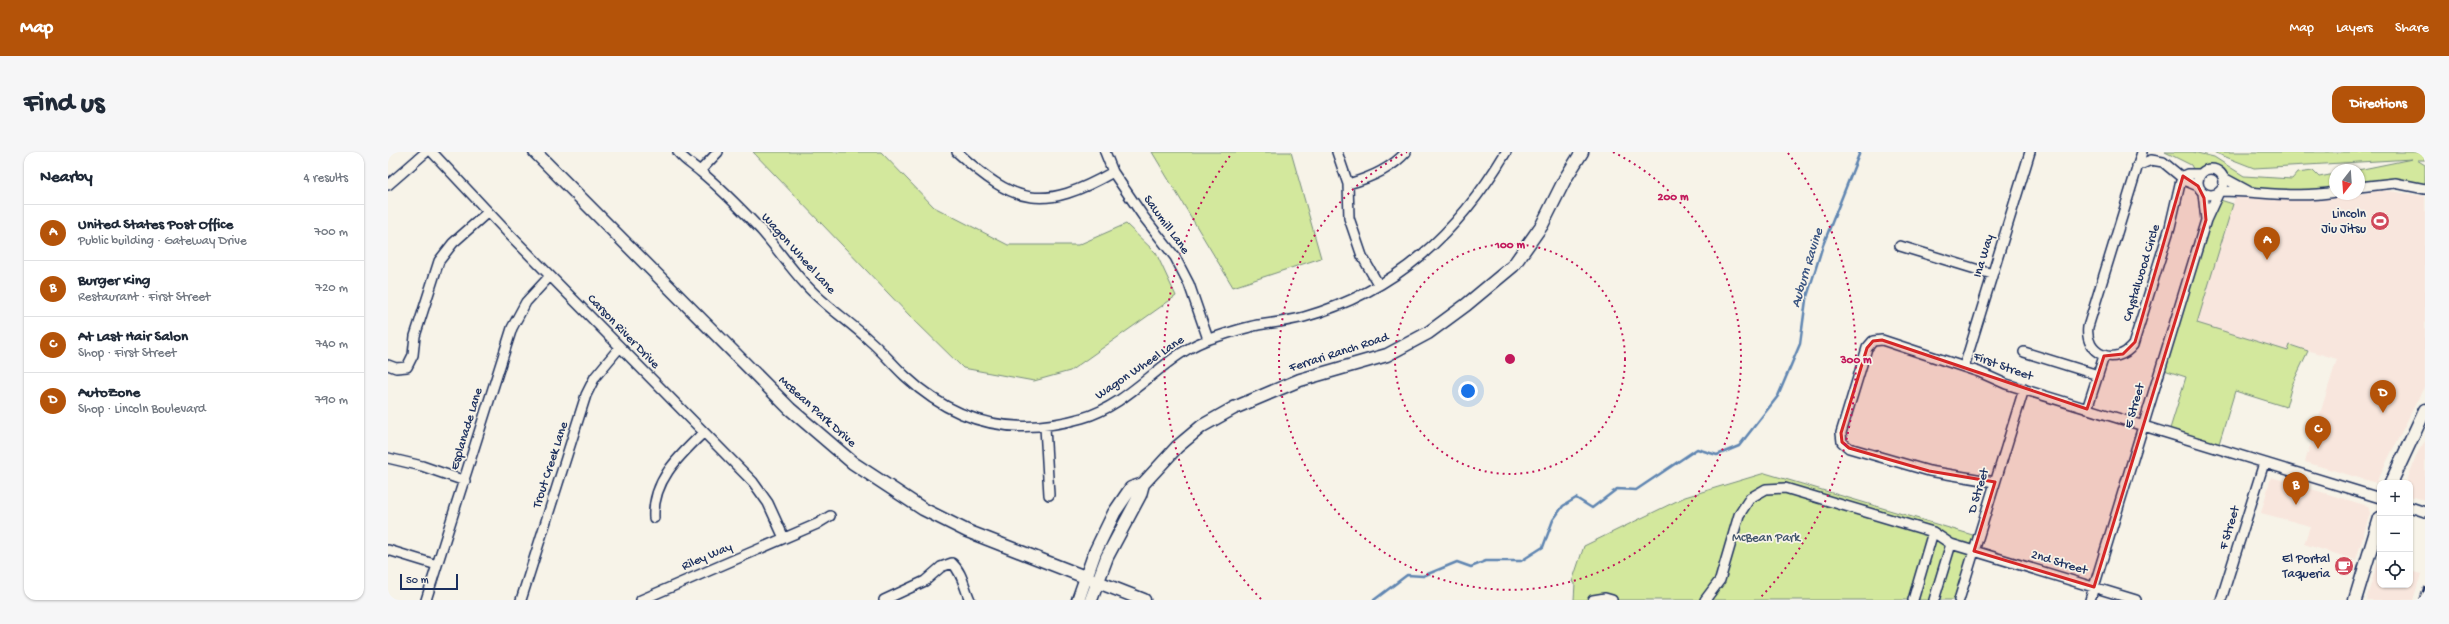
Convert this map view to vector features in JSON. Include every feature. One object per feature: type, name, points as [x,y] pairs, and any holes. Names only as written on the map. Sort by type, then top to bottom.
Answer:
[{"type":"main road","name":"McBean Park Drive","points":[[535,152],[790,409],[853,463],[923,509],[987,541],[1144,600]]},
{"type":"main road","name":"Ferrari Ranch Road","points":[[1078,600],[1095,552],[1114,513],[1131,488],[1143,484],[1188,438],[1202,426],[1234,408],[1300,380],[1387,355],[1428,333],[1466,305],[1512,266],[1542,225],[1582,152]]},
{"type":"main road","points":[[2392,480],[2425,410]]},
{"type":"main road","name":"Ferrari Ranch Road","points":[[1091,600],[1106,557],[1140,495],[1143,484]]},
{"type":"main road","points":[[2355,600],[2377,528]]},
{"type":"street","points":[[388,185],[426,152]]},
{"type":"street","name":"Carson River Drive","points":[[432,152],[550,276],[753,482],[768,503],[784,538]]},
{"type":"street","name":"Wagon Wheel Lane","points":[[678,152],[687,162],[700,171],[760,230],[808,287],[868,339],[906,377],[925,393],[967,417],[997,424],[1045,427],[1086,418],[1113,405],[1179,356],[1208,339],[1254,326],[1301,318],[1330,309],[1357,298],[1378,284],[1401,272],[1433,248],[1462,216],[1486,186],[1506,152]]},
{"type":"street","points":[[700,171],[718,152]]},
{"type":"street","points":[[957,152],[983,176],[1008,191],[1037,198],[1063,196],[1092,185],[1113,172]]},
{"type":"street","name":"Sawmill Lane","points":[[1105,152],[1113,172],[1143,216],[1175,256],[1188,284],[1208,339]]},
{"type":"street","points":[[1337,152],[1348,184],[1349,218],[1362,256],[1378,284]]},
{"type":"street","points":[[1348,184],[1398,162],[1406,152]]},
{"type":"street","name":"Ina Way","points":[[1964,367],[2030,152]]},
{"type":"street","points":[[2087,409],[2104,356],[2092,348],[2087,336],[2088,327],[2142,152]]},
{"type":"street","points":[[2137,166],[2151,160],[2158,160],[2183,176],[2186,180],[2211,195],[2250,191],[2299,196],[2329,193]]},
{"type":"street","points":[[2183,176],[2187,174],[2200,174],[2205,170],[2215,169],[2224,178],[2250,191]]},
{"type":"street","points":[[2200,174],[2200,189]]},
{"type":"street","name":"Crystalwood Circle","points":[[2104,356],[2114,357],[2123,354],[2134,342],[2183,176]]},
{"type":"street","points":[[2219,193],[2224,185],[2224,178]]},
{"type":"street","points":[[2365,186],[2395,183],[2425,189]]},
{"type":"street","name":"E Street","points":[[2200,189],[2206,220]]},
{"type":"street","name":"E Street","points":[[2090,600],[2206,220],[2219,193]]},
{"type":"street","points":[[388,365],[396,368],[407,367],[413,355],[414,336],[440,261],[453,243],[488,212]]},
{"type":"street","points":[[1900,246],[1992,274]]},
{"type":"street","name":"Esplanade Lane","points":[[426,600],[465,481],[512,328],[526,302],[550,276]]},
{"type":"street","name":"First Street","points":[[1995,482],[1929,471],[1849,448],[1842,442],[1841,433],[1867,348],[1873,341],[1882,340],[2087,409],[2377,497]]},
{"type":"street","name":"Trout Creek Lane","points":[[522,600],[586,395],[595,377],[620,347]]},
{"type":"street","points":[[2024,352],[2098,375]]},
{"type":"street","name":"D Street","points":[[1959,600],[2024,389]]},
{"type":"street","points":[[1045,427],[1049,495]]},
{"type":"street","points":[[654,518],[653,505],[657,491],[666,473],[675,460],[704,432]]},
{"type":"street","points":[[388,458],[422,466],[465,481]]},
{"type":"street","name":"F Street","points":[[2221,600],[2264,463]]},
{"type":"street","name":"2nd Street","points":[[1705,600],[1720,580],[1739,515],[1750,498],[1766,489],[1785,488],[1933,532],[1951,544],[2136,600]]},
{"type":"street","points":[[2413,508],[2425,512]]},
{"type":"street","name":"Riley Way","points":[[641,600],[784,538],[830,516]]},
{"type":"street","points":[[1913,600],[1933,532]]},
{"type":"street","points":[[1934,600],[1951,544]]},
{"type":"street","points":[[388,550],[437,565]]},
{"type":"street","points":[[884,600],[925,581],[941,567],[952,563],[959,570],[970,600]]},
{"type":"street","points":[[1594,600],[1605,598],[1612,600]]},
{"type":"highlighted area","points":[[2183,176],[2198,186],[2204,198],[2206,220],[2094,587],[1974,551],[1995,482],[1929,471],[1849,448],[1842,442],[1841,433],[1867,348],[1873,341],[1882,340],[2087,409],[2104,356],[2123,354],[2135,342]]},
{"type":"shaded area","points":[[2237,190],[2274,197],[2329,198],[2329,200],[2365,200],[2365,193],[2383,190],[2425,196],[2425,385],[2376,483],[2305,462],[2337,359],[2290,345],[2288,351],[2197,323]]},
{"type":"shaded area","points":[[2425,441],[2425,500],[2413,497],[2413,480],[2407,480],[2418,452]]},
{"type":"shaded area","points":[[2271,477],[2368,506],[2370,513],[2356,560],[2304,544],[2310,526],[2261,513]]},
{"type":"shaded area","points":[[2377,564],[2377,588],[2413,588],[2413,572],[2421,574],[2413,600],[2366,600]]},
{"type":"green space","points":[[753,152],[881,152],[934,207],[1008,245],[1078,245],[1126,224],[1156,253],[1176,296],[1070,371],[1034,381],[963,368],[910,316]]},
{"type":"green space","points":[[1152,152],[1291,152],[1321,258],[1233,287]]},
{"type":"green space","points":[[2165,152],[2193,152],[2214,157],[2244,176],[2292,179],[2297,173],[2313,171],[2319,177],[2329,175],[2329,191],[2317,193],[2239,188],[2224,171],[2208,166],[2195,173],[2191,165]]},
{"type":"green space","points":[[2213,152],[2425,152],[2425,160],[2417,160],[2425,165],[2425,186],[2365,186],[2365,169],[2412,159],[2254,168]]},
{"type":"green space","points":[[2211,197],[2233,204],[2197,323],[2288,351],[2290,345],[2308,351],[2292,385],[2286,407],[2235,391],[2218,447],[2169,432],[2186,377],[2161,369],[2206,224]]},
{"type":"green space","name":"McBean Park","points":[[1765,473],[1976,536],[1956,600],[1574,600],[1575,583],[1572,582],[1584,546],[1685,497]]},
{"type":"waterway","name":"Auburn Ravine","points":[[1374,600],[1407,575],[1423,576],[1457,562],[1471,567],[1486,561],[1521,561],[1543,547],[1553,520],[1563,506],[1576,498],[1592,508],[1617,489],[1636,490],[1697,449],[1717,455],[1739,446],[1778,396],[1800,344],[1806,300],[1823,245],[1860,152]]},
{"type":"railway","points":[[2421,600],[2425,588]]},
{"type":"place","name":"Lincoln Jiu Jitsu","points":[[2380,221]]},
{"type":"place","name":"United States Post Office","points":[[2267,260]]},
{"type":"place","name":"AutoZone","points":[[2383,413]]},
{"type":"place","name":"At Last Hair Salon","points":[[2318,449]]},
{"type":"place","name":"Burger King","points":[[2296,505]]},
{"type":"place","name":"El Portal Taqueria","points":[[2344,566]]}]
